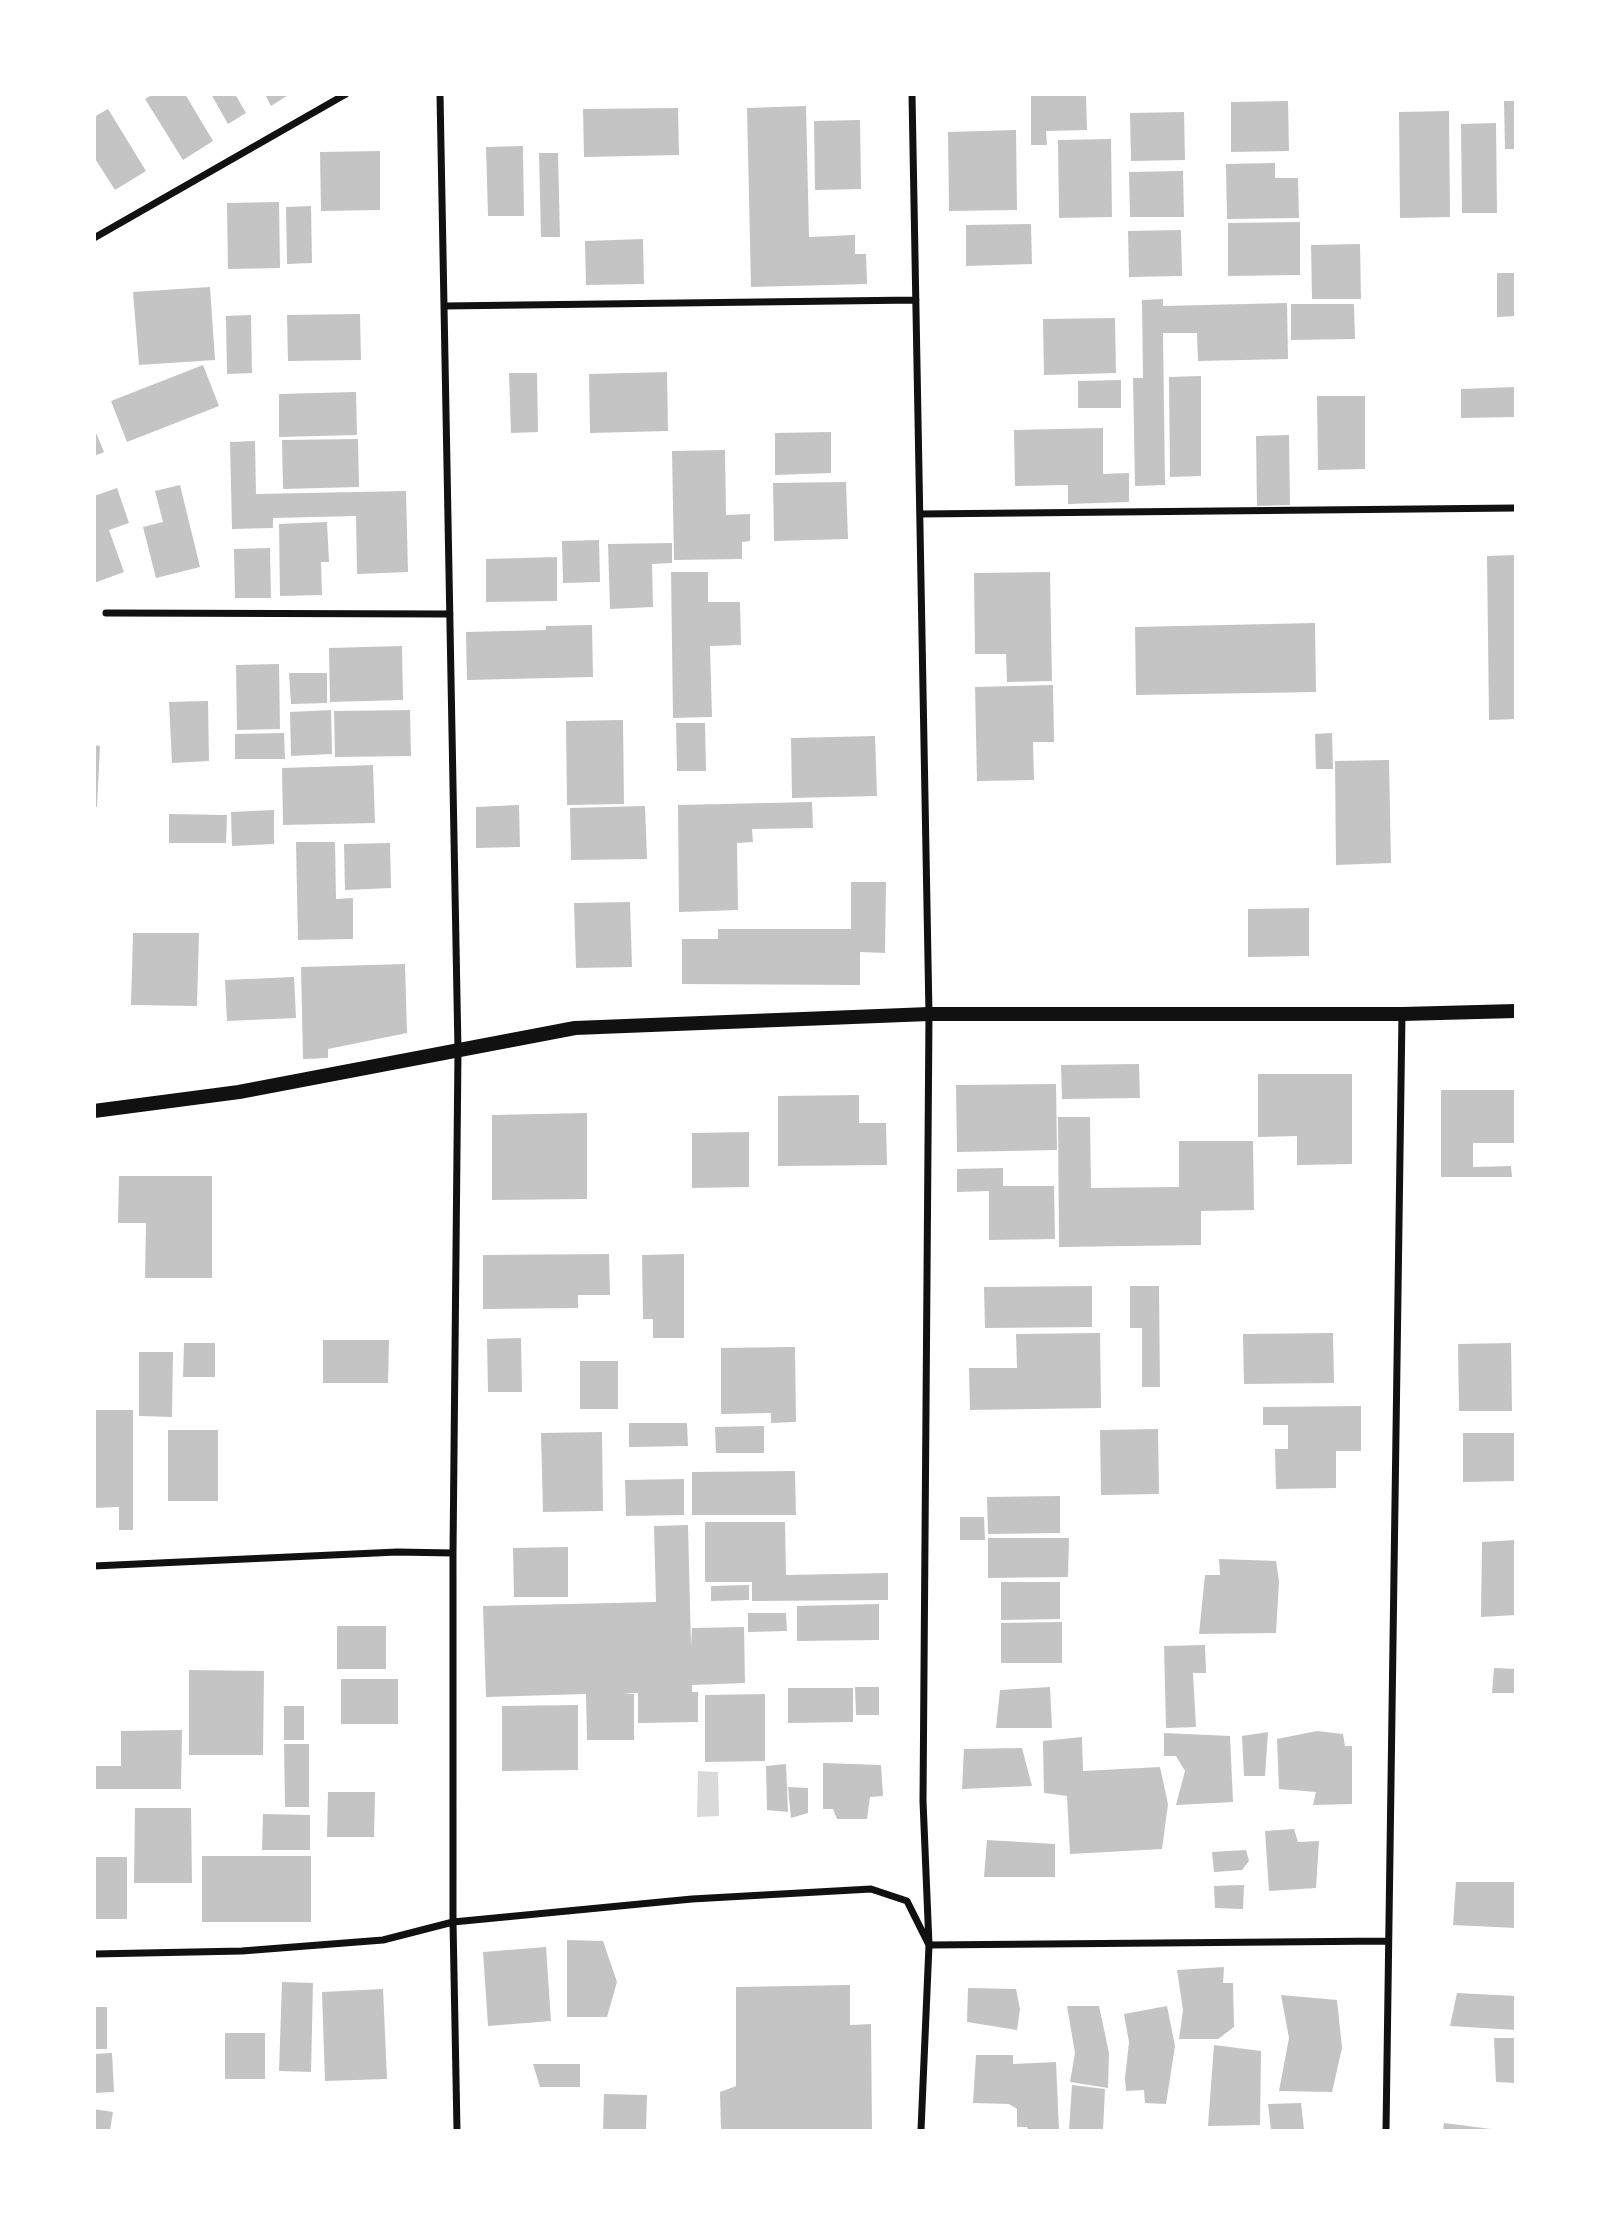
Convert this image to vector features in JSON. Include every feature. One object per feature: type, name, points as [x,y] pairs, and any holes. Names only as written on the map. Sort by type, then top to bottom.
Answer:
[{"type":"main road","points":[[94,1111],[239,1093],[575,1028],[929,1014],[1402,1014],[1516,1011]]},
{"type":"street","points":[[94,238],[346,94]]},
{"type":"street","points":[[440,94],[458,1050],[453,1553],[453,1922],[457,2130]]},
{"type":"street","points":[[912,94],[929,1014],[923,1801],[929,1945],[921,2130]]},
{"type":"street","points":[[444,306],[916,300]]},
{"type":"street","points":[[920,514],[1516,508]]},
{"type":"street","points":[[106,613],[450,614]]},
{"type":"street","points":[[1387,2130],[1402,1014]]},
{"type":"street","points":[[94,1566],[397,1552],[453,1553]]},
{"type":"street","points":[[94,1954],[242,1951],[383,1940],[453,1922],[692,1899],[871,1889],[907,1900],[929,1945]]},
{"type":"street","points":[[929,1945],[1388,1941]]},
{"type":"shaded area","points":[[698,1771],[718,1772],[719,1816],[697,1817]]},
{"type":"building","points":[[153,94],[185,94],[213,141],[183,160],[145,99]]},
{"type":"building","points":[[211,94],[235,94],[246,113],[228,124]]},
{"type":"building","points":[[265,94],[290,94],[271,106]]},
{"type":"building","points":[[1031,94],[1086,94],[1087,130],[1046,131],[1047,145],[1031,145]]},
{"type":"building","points":[[1288,101],[1289,151],[1231,152],[1231,102]]},
{"type":"building","points":[[1504,101],[1516,101],[1516,149],[1505,149]]},
{"type":"building","points":[[806,106],[809,237],[855,235],[855,254],[866,254],[867,284],[751,287],[747,108]]},
{"type":"building","points":[[678,108],[679,155],[584,157],[583,109]]},
{"type":"building","points":[[108,109],[146,171],[115,190],[94,157],[94,117]]},
{"type":"building","points":[[1449,111],[1450,217],[1400,218],[1399,112]]},
{"type":"building","points":[[1184,112],[1185,160],[1131,161],[1130,113]]},
{"type":"building","points":[[860,120],[861,189],[815,190],[814,121]]},
{"type":"building","points":[[1496,123],[1497,213],[1462,213],[1461,124]]},
{"type":"building","points":[[1016,130],[1017,210],[949,211],[948,132]]},
{"type":"building","points":[[1111,139],[1112,217],[1059,218],[1058,140]]},
{"type":"building","points":[[523,146],[524,216],[488,216],[486,147]]},
{"type":"building","points":[[380,151],[380,210],[321,211],[320,152]]},
{"type":"building","points":[[539,153],[558,153],[560,237],[541,237]]},
{"type":"building","points":[[1275,163],[1275,178],[1298,178],[1299,218],[1227,219],[1226,164]]},
{"type":"building","points":[[1183,171],[1184,217],[1130,217],[1129,172]]},
{"type":"building","points":[[279,202],[280,268],[228,269],[227,203]]},
{"type":"building","points":[[311,206],[312,263],[287,264],[286,207]]},
{"type":"building","points":[[1300,222],[1300,275],[1228,276],[1228,223]]},
{"type":"building","points":[[1031,224],[1032,264],[966,266],[966,225]]},
{"type":"building","points":[[1181,230],[1182,276],[1129,277],[1128,231]]},
{"type":"building","points":[[643,239],[644,284],[586,285],[585,241]]},
{"type":"building","points":[[1360,244],[1361,299],[1312,299],[1311,245]]},
{"type":"building","points":[[1497,273],[1516,273],[1516,316],[1497,317]]},
{"type":"building","points":[[210,287],[215,360],[139,365],[133,292]]},
{"type":"building","points":[[1163,299],[1163,306],[1287,303],[1288,359],[1198,361],[1197,333],[1163,333],[1165,485],[1135,486],[1133,378],[1143,378],[1142,300]]},
{"type":"building","points":[[1291,304],[1354,304],[1355,339],[1291,340]]},
{"type":"building","points":[[360,314],[361,360],[288,361],[287,315]]},
{"type":"building","points":[[251,315],[252,373],[227,374],[226,316]]},
{"type":"building","points":[[1115,318],[1116,373],[1044,375],[1043,319]]},
{"type":"building","points":[[203,365],[219,406],[127,442],[111,401]]},
{"type":"building","points":[[667,372],[668,431],[590,433],[589,374]]},
{"type":"building","points":[[509,373],[537,373],[538,432],[511,433]]},
{"type":"building","points":[[1201,376],[1201,476],[1170,477],[1169,377]]},
{"type":"building","points":[[1121,380],[1121,408],[1078,408],[1078,381]]},
{"type":"building","points":[[1516,387],[1516,417],[1461,418],[1461,389]]},
{"type":"building","points":[[356,392],[357,435],[279,437],[279,394]]},
{"type":"building","points":[[1317,396],[1365,396],[1365,469],[1318,470]]},
{"type":"building","points":[[94,428],[104,452],[94,456]]},
{"type":"building","points":[[1103,428],[1103,474],[1129,473],[1129,502],[1068,504],[1068,485],[1015,486],[1014,430]]},
{"type":"building","points":[[831,432],[831,473],[775,475],[775,433]]},
{"type":"building","points":[[1289,435],[1290,505],[1257,506],[1256,436]]},
{"type":"building","points":[[358,439],[359,487],[283,489],[282,440]]},
{"type":"building","points":[[255,441],[256,494],[406,491],[408,572],[357,574],[356,516],[273,518],[273,528],[232,529],[230,442]]},
{"type":"building","points":[[725,450],[726,515],[750,514],[750,541],[742,542],[742,559],[674,560],[672,451]]},
{"type":"building","points":[[846,482],[848,539],[774,541],[773,483]]},
{"type":"building","points":[[180,485],[200,567],[156,578],[143,527],[163,522],[155,491]]},
{"type":"building","points":[[117,488],[129,523],[109,530],[124,572],[94,583],[94,496]]},
{"type":"building","points":[[327,522],[329,562],[321,562],[322,595],[280,596],[279,524]]},
{"type":"building","points":[[599,540],[600,582],[563,583],[562,541]]},
{"type":"building","points":[[672,543],[672,563],[652,564],[653,607],[610,609],[608,544]]},
{"type":"building","points":[[270,548],[271,598],[235,598],[234,549]]},
{"type":"building","points":[[1516,555],[1516,719],[1489,720],[1487,556]]},
{"type":"building","points":[[557,557],[557,601],[486,602],[486,559]]},
{"type":"building","points":[[671,572],[708,572],[708,602],[740,602],[741,645],[710,646],[712,717],[673,718]]},
{"type":"building","points":[[1050,572],[1052,681],[1007,682],[1006,654],[975,654],[974,573]]},
{"type":"building","points":[[1315,623],[1316,692],[1136,695],[1135,627]]},
{"type":"building","points":[[592,625],[593,677],[467,680],[466,632],[546,630],[546,626]]},
{"type":"building","points":[[402,646],[403,700],[330,702],[329,648]]},
{"type":"building","points":[[279,664],[280,729],[237,730],[236,665]]},
{"type":"building","points":[[289,673],[327,673],[327,703],[291,704]]},
{"type":"building","points":[[1053,685],[1054,742],[1033,742],[1034,780],[977,781],[975,687]]},
{"type":"building","points":[[208,701],[209,761],[172,763],[169,702]]},
{"type":"building","points":[[331,710],[332,754],[291,756],[290,712]]},
{"type":"building","points":[[410,710],[411,756],[335,757],[334,711]]},
{"type":"building","points":[[623,720],[624,804],[567,805],[566,721]]},
{"type":"building","points":[[676,723],[705,723],[706,771],[677,771]]},
{"type":"building","points":[[284,733],[285,759],[235,759],[235,734]]},
{"type":"building","points":[[1332,733],[1333,769],[1316,769],[1315,734]]},
{"type":"building","points":[[875,736],[877,796],[792,798],[791,738]]},
{"type":"building","points":[[94,745],[100,746],[97,807],[94,807]]},
{"type":"building","points":[[1389,760],[1391,863],[1336,865],[1335,761]]},
{"type":"building","points":[[373,765],[375,823],[283,825],[282,768]]},
{"type":"building","points":[[812,802],[813,828],[752,829],[753,842],[737,843],[738,910],[679,912],[678,805]]},
{"type":"building","points":[[519,805],[520,847],[476,848],[476,807]]},
{"type":"building","points":[[645,806],[647,859],[571,860],[570,808]]},
{"type":"building","points":[[274,810],[274,844],[232,846],[231,812]]},
{"type":"building","points":[[169,814],[227,815],[226,843],[169,843]]},
{"type":"building","points":[[296,842],[335,842],[336,899],[353,898],[353,939],[298,940]]},
{"type":"building","points":[[390,843],[391,888],[345,890],[344,844]]},
{"type":"building","points":[[851,882],[886,882],[885,953],[860,952],[860,985],[682,984],[682,939],[718,939],[718,929],[851,929]]},
{"type":"building","points":[[630,902],[632,967],[576,968],[574,903]]},
{"type":"building","points":[[1309,908],[1309,956],[1248,957],[1248,909]]},
{"type":"building","points":[[133,933],[199,933],[197,1006],[131,1005]]},
{"type":"building","points":[[405,964],[407,1033],[328,1049],[328,1058],[303,1059],[301,967]]},
{"type":"building","points":[[294,977],[296,1018],[227,1021],[225,980]]},
{"type":"building","points":[[1139,1064],[1140,1098],[1062,1099],[1061,1065]]},
{"type":"building","points":[[1258,1074],[1352,1074],[1352,1164],[1297,1165],[1297,1136],[1258,1137]]},
{"type":"building","points":[[1056,1084],[1057,1150],[957,1152],[956,1085]]},
{"type":"building","points":[[1441,1090],[1516,1090],[1516,1143],[1473,1143],[1473,1167],[1511,1166],[1512,1177],[1441,1177]]},
{"type":"building","points":[[859,1095],[859,1123],[886,1123],[887,1165],[778,1166],[778,1096]]},
{"type":"building","points":[[587,1113],[587,1199],[492,1200],[492,1115]]},
{"type":"building","points":[[1058,1117],[1090,1117],[1091,1188],[1179,1187],[1179,1141],[1253,1141],[1254,1210],[1201,1211],[1201,1245],[1059,1247]]},
{"type":"building","points":[[749,1132],[749,1187],[692,1188],[692,1133]]},
{"type":"building","points":[[1003,1168],[1003,1186],[1054,1186],[1055,1239],[989,1240],[989,1191],[957,1192],[957,1169]]},
{"type":"building","points":[[119,1176],[212,1176],[212,1278],[145,1278],[146,1223],[118,1223]]},
{"type":"building","points":[[609,1254],[610,1295],[578,1295],[578,1308],[483,1309],[483,1255]]},
{"type":"building","points":[[684,1254],[684,1338],[653,1338],[653,1319],[643,1319],[642,1255]]},
{"type":"building","points":[[1092,1286],[1092,1327],[985,1328],[984,1287]]},
{"type":"building","points":[[1130,1286],[1159,1286],[1160,1387],[1142,1387],[1142,1328],[1130,1328]]},
{"type":"building","points":[[1100,1333],[1101,1408],[970,1410],[969,1368],[1017,1368],[1016,1334]]},
{"type":"building","points":[[1333,1333],[1334,1383],[1244,1384],[1243,1334]]},
{"type":"building","points":[[521,1338],[522,1392],[488,1392],[487,1339]]},
{"type":"building","points":[[323,1340],[389,1340],[388,1383],[323,1383]]},
{"type":"building","points":[[184,1343],[215,1343],[215,1377],[183,1377]]},
{"type":"building","points":[[1511,1343],[1512,1411],[1459,1411],[1458,1344]]},
{"type":"building","points":[[795,1347],[796,1422],[771,1423],[771,1413],[721,1414],[721,1348]]},
{"type":"building","points":[[139,1352],[173,1352],[172,1417],[139,1416]]},
{"type":"building","points":[[580,1361],[618,1361],[618,1409],[580,1409]]},
{"type":"building","points":[[1361,1406],[1361,1451],[1336,1451],[1336,1488],[1276,1489],[1275,1449],[1288,1449],[1288,1425],[1263,1425],[1263,1407]]},
{"type":"building","points":[[94,1410],[133,1410],[133,1530],[119,1530],[119,1507],[94,1508]]},
{"type":"building","points":[[629,1423],[687,1423],[688,1446],[629,1447]]},
{"type":"building","points":[[764,1426],[764,1453],[716,1453],[715,1427]]},
{"type":"building","points":[[1158,1429],[1159,1494],[1101,1495],[1100,1430]]},
{"type":"building","points":[[168,1430],[218,1430],[218,1501],[168,1501]]},
{"type":"building","points":[[602,1432],[603,1511],[543,1512],[541,1433]]},
{"type":"building","points":[[1463,1433],[1516,1433],[1516,1481],[1463,1482]]},
{"type":"building","points":[[795,1471],[796,1515],[692,1515],[692,1472]]},
{"type":"building","points":[[684,1479],[684,1515],[626,1516],[625,1480]]},
{"type":"building","points":[[1060,1496],[1060,1533],[988,1534],[987,1497]]},
{"type":"building","points":[[960,1517],[984,1517],[985,1540],[960,1540]]},
{"type":"building","points":[[705,1522],[785,1522],[786,1575],[888,1573],[888,1600],[752,1601],[752,1582],[705,1582]]},
{"type":"building","points":[[688,1525],[691,1647],[692,1628],[744,1627],[745,1683],[692,1685],[692,1692],[698,1692],[698,1722],[638,1723],[638,1693],[623,1693],[634,1694],[634,1740],[587,1740],[586,1694],[486,1697],[483,1606],[656,1602],[654,1526]]},
{"type":"building","points":[[988,1538],[1069,1538],[1068,1577],[988,1578]]},
{"type":"building","points":[[1516,1540],[1516,1615],[1481,1617],[1482,1542]]},
{"type":"building","points":[[568,1547],[568,1597],[514,1597],[513,1548]]},
{"type":"building","points":[[1219,1559],[1276,1561],[1279,1581],[1276,1633],[1199,1634],[1205,1575],[1220,1575]]},
{"type":"building","points":[[1001,1582],[1060,1582],[1060,1619],[1001,1620]]},
{"type":"building","points":[[749,1585],[749,1600],[711,1601],[711,1586]]},
{"type":"building","points":[[879,1604],[879,1640],[797,1641],[797,1606]]},
{"type":"building","points":[[748,1613],[786,1613],[787,1631],[748,1632]]},
{"type":"building","points":[[1062,1622],[1062,1663],[1001,1663],[1001,1623]]},
{"type":"building","points":[[337,1626],[386,1626],[386,1669],[337,1669]]},
{"type":"building","points":[[1205,1645],[1206,1673],[1193,1673],[1196,1727],[1166,1728],[1164,1646]]},
{"type":"building","points":[[1494,1668],[1516,1669],[1516,1693],[1492,1693]]},
{"type":"building","points":[[189,1670],[264,1671],[263,1755],[189,1755]]},
{"type":"building","points":[[341,1679],[398,1679],[398,1724],[341,1724]]},
{"type":"building","points":[[855,1687],[879,1687],[879,1715],[856,1715]]},
{"type":"building","points":[[1050,1687],[1052,1728],[996,1728],[1000,1690]]},
{"type":"building","points":[[788,1688],[853,1688],[853,1722],[788,1723]]},
{"type":"building","points":[[765,1694],[765,1761],[705,1762],[705,1695]]},
{"type":"building","points":[[578,1705],[578,1770],[502,1771],[502,1706]]},
{"type":"building","points":[[284,1706],[304,1706],[304,1740],[284,1740]]},
{"type":"building","points":[[182,1730],[181,1789],[94,1789],[94,1766],[121,1766],[121,1731]]},
{"type":"building","points":[[1317,1731],[1343,1734],[1345,1746],[1352,1746],[1352,1804],[1313,1805],[1316,1792],[1279,1789],[1277,1739]]},
{"type":"building","points":[[1268,1732],[1265,1776],[1244,1776],[1242,1736]]},
{"type":"building","points":[[1164,1733],[1230,1736],[1233,1802],[1176,1805],[1185,1771],[1176,1756],[1164,1756]]},
{"type":"building","points":[[1082,1737],[1083,1771],[1160,1767],[1168,1804],[1162,1849],[1070,1854],[1067,1796],[1044,1793],[1043,1741]]},
{"type":"building","points":[[284,1744],[309,1744],[309,1807],[285,1807]]},
{"type":"building","points":[[1022,1748],[1032,1786],[962,1789],[964,1749]]},
{"type":"building","points":[[823,1763],[881,1765],[883,1796],[870,1797],[867,1819],[837,1819],[833,1809],[823,1809]]},
{"type":"building","points":[[786,1764],[788,1812],[767,1810],[766,1766]]},
{"type":"building","points":[[788,1787],[808,1788],[808,1813],[791,1818]]},
{"type":"building","points":[[328,1792],[375,1792],[374,1837],[327,1837]]},
{"type":"building","points":[[135,1808],[191,1808],[192,1883],[134,1883]]},
{"type":"building","points":[[263,1814],[310,1815],[310,1850],[262,1850]]},
{"type":"building","points":[[1294,1829],[1298,1842],[1319,1841],[1316,1888],[1269,1891],[1265,1831]]},
{"type":"building","points":[[987,1840],[1055,1844],[1055,1877],[984,1877]]},
{"type":"building","points":[[1246,1850],[1249,1861],[1242,1870],[1214,1872],[1212,1852]]},
{"type":"building","points":[[202,1856],[311,1856],[311,1922],[202,1922]]},
{"type":"building","points":[[94,1857],[127,1857],[127,1919],[94,1919]]},
{"type":"building","points":[[1456,1882],[1516,1882],[1516,1928],[1453,1925]]},
{"type":"building","points":[[1244,1885],[1243,1909],[1215,1908],[1214,1886]]},
{"type":"building","points":[[567,1940],[603,1941],[617,1982],[607,2017],[567,2017]]},
{"type":"building","points":[[546,1947],[551,2021],[488,2026],[483,1952]]},
{"type":"building","points":[[1224,1967],[1223,1983],[1233,1983],[1234,2027],[1218,2039],[1179,2039],[1183,2010],[1177,1970]]},
{"type":"building","points":[[282,1982],[313,1983],[311,2072],[279,2071]]},
{"type":"building","points":[[850,1985],[850,2025],[871,2024],[872,2130],[721,2130],[720,2092],[736,2086],[736,1987]]},
{"type":"building","points":[[968,1988],[1016,1989],[1020,2009],[1017,2030],[967,2022]]},
{"type":"building","points":[[383,1989],[387,2079],[325,2081],[322,1992]]},
{"type":"building","points":[[1457,1993],[1516,1996],[1516,2030],[1450,2026]]},
{"type":"building","points":[[1281,1995],[1337,2000],[1342,2048],[1332,2092],[1279,2091],[1289,2038]]},
{"type":"building","points":[[1067,2006],[1099,2006],[1109,2053],[1108,2088],[1070,2082],[1075,2053]]},
{"type":"building","points":[[1167,2006],[1175,2046],[1166,2104],[1145,2103],[1144,2090],[1126,2091],[1129,2042],[1124,2014]]},
{"type":"building","points":[[94,2007],[107,2007],[107,2049],[94,2049]]},
{"type":"building","points":[[225,2033],[265,2033],[265,2079],[225,2079]]},
{"type":"building","points":[[1494,2038],[1516,2038],[1516,2083],[1496,2082]]},
{"type":"building","points":[[1214,2045],[1261,2051],[1260,2125],[1208,2126]]},
{"type":"building","points":[[112,2053],[114,2092],[94,2093],[94,2054]]},
{"type":"building","points":[[976,2055],[1013,2055],[1013,2064],[1056,2062],[1059,2130],[1028,2130],[1027,2127],[1017,2127],[1017,2109],[1009,2104],[973,2103]]},
{"type":"building","points":[[533,2064],[580,2064],[580,2087],[540,2087]]},
{"type":"building","points":[[1072,2085],[1105,2089],[1103,2130],[1069,2130]]},
{"type":"building","points":[[604,2094],[647,2095],[646,2130],[603,2130]]},
{"type":"building","points":[[1301,2103],[1304,2130],[1271,2130],[1268,2104]]},
{"type":"building","points":[[94,2109],[113,2112],[110,2130],[94,2130]]},
{"type":"building","points":[[1444,2123],[1491,2129],[1491,2130],[1443,2130]]}]
